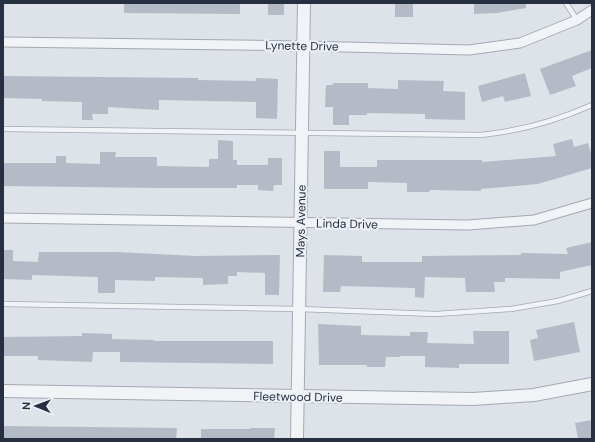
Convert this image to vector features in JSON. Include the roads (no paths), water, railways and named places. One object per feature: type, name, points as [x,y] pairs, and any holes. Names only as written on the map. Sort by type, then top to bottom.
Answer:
[{"type":"street","name":"Mays Avenue","points":[[297,439],[304,3]]},
{"type":"street","name":"Lynette Drive","points":[[3,42],[469,50],[520,43],[577,20],[592,10]]},
{"type":"street","name":"Linda Drive","points":[[3,218],[301,224],[468,225],[534,220],[592,203]]},
{"type":"street","name":"Fleetwood Drive","points":[[3,391],[473,399],[534,395],[592,384]]},
{"type":"lane","points":[[566,3],[577,20]]},
{"type":"lane","points":[[3,129],[303,134],[481,135],[512,132],[566,116],[592,105]]},
{"type":"lane","points":[[3,304],[299,309],[436,314],[511,309],[558,301],[592,291]]}]
